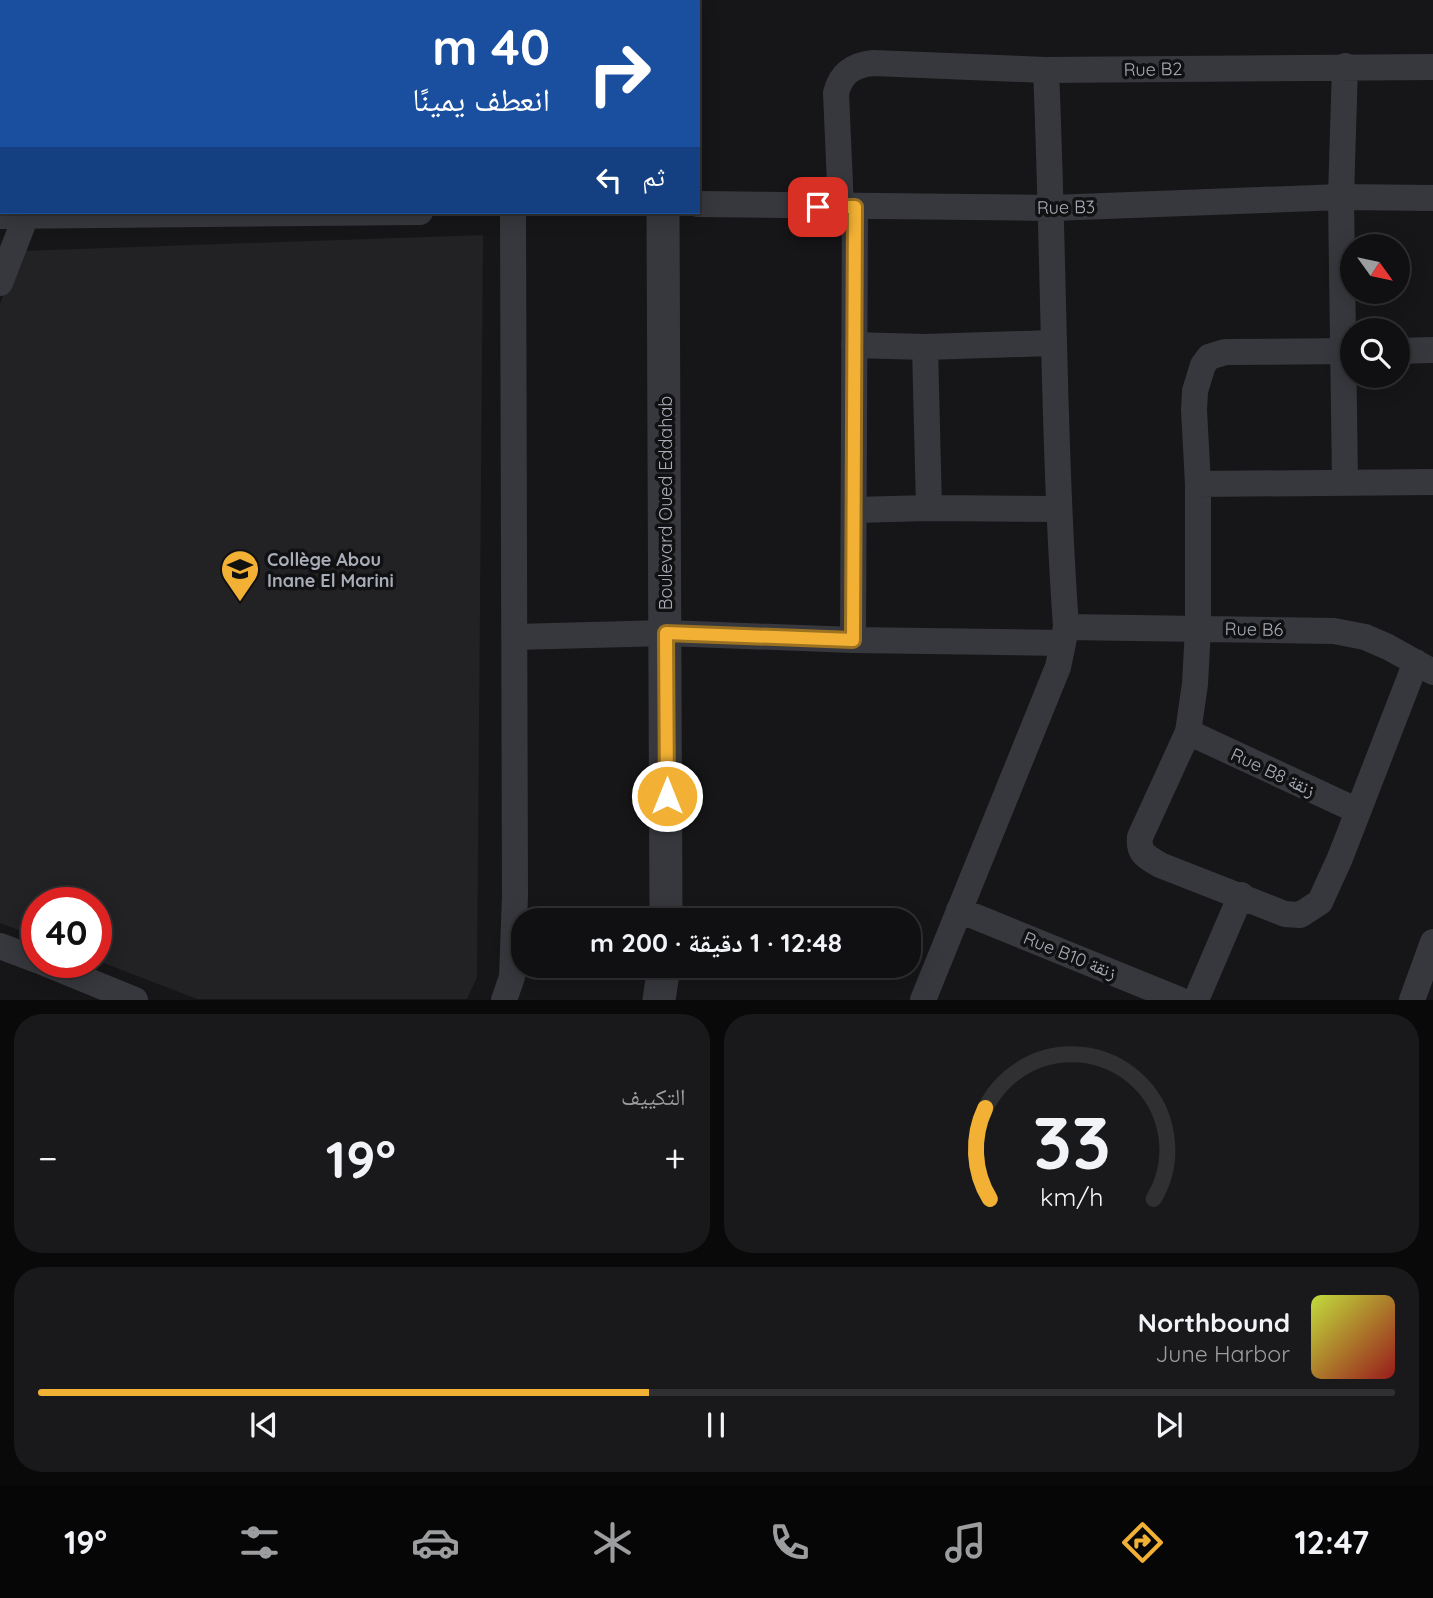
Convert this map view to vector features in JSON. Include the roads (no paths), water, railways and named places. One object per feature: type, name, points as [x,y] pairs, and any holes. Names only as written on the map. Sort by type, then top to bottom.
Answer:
[{"type":"street","name":"Rue B2","points":[[848,207],[836,93],[839,82],[852,68],[873,63],[1046,70],[1433,67]]},
{"type":"street","points":[[1345,66],[1341,197],[1347,318]]},
{"type":"street","points":[[923,999],[1058,667],[1064,635],[1052,343],[1052,208],[1046,70]]},
{"type":"street","name":"Rue B3","points":[[700,204],[1052,208],[1341,197],[1433,198]]},
{"type":"street","points":[[848,207],[854,345],[853,640]]},
{"type":"street","points":[[0,283],[13,216],[43,214]]},
{"type":"street","points":[[504,999],[512,977],[515,896],[513,214]]},
{"type":"street","name":"Boulevard Oued Eddahab","points":[[663,214],[666,908]]},
{"type":"street","points":[[854,345],[925,347],[1052,343]]},
{"type":"street","points":[[925,347],[929,508]]},
{"type":"street","points":[[1410,351],[1433,350]]},
{"type":"street","points":[[1340,351],[1224,352],[1209,357],[1203,365],[1195,391],[1194,410],[1198,484],[1198,628],[1195,684],[1188,733],[1140,837],[1142,855],[1160,866],[1285,914],[1300,915],[1310,910],[1320,902],[1358,811],[1425,667]]},
{"type":"street","points":[[1345,482],[1348,388]]},
{"type":"street","points":[[1198,484],[1433,482]]},
{"type":"street","points":[[853,510],[1058,509]]},
{"type":"street","name":"Rue B6","points":[[515,637],[666,633],[853,640],[1064,635],[1198,628],[1334,631],[1365,637],[1425,667]]},
{"type":"street","name":"Rue B8 زنقة","points":[[1188,733],[1358,811]]},
{"type":"street","points":[[1196,999],[1241,895]]},
{"type":"street","name":"Rue B10 زنقة","points":[[960,910],[1180,999]]},
{"type":"street","points":[[1412,999],[1433,942]]},
{"type":"street","points":[[0,946],[21,954]]},
{"type":"street","points":[[82,978],[135,999]]},
{"type":"street","points":[[659,999],[662,978]]},
{"type":"place","name":"Collège Abou Inane El Marini","points":[[240,603]]}]
